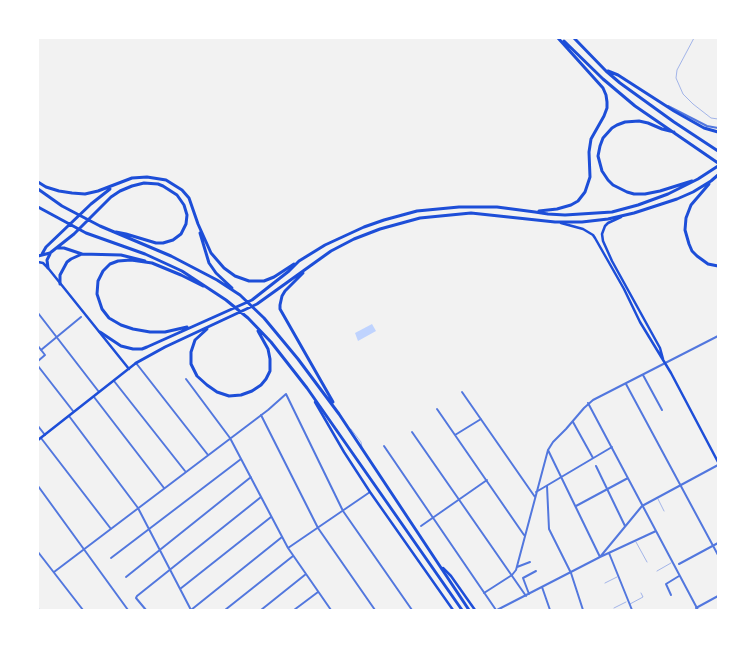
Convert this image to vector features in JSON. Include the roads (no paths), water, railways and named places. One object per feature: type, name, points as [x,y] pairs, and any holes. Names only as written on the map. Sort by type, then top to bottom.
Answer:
[{"type":"highway","points":[[38,182],[59,191],[77,194],[92,193],[140,177],[166,180],[182,190],[188,198],[207,247],[217,261],[231,273],[244,280],[258,282],[269,280],[325,244],[364,226],[417,211],[481,207],[565,215],[612,212],[654,200],[676,191],[705,175],[718,165],[635,106],[609,85],[559,38]]},
{"type":"highway","points":[[536,212],[565,208],[578,201],[586,192],[590,177],[589,152],[591,139],[607,108],[606,95],[603,88],[559,38]]},
{"type":"highway","points":[[574,38],[620,83],[718,151]]},
{"type":"highway","points":[[606,71],[618,75],[704,128],[718,130]]},
{"type":"highway","points":[[674,132],[639,121],[625,122],[617,125],[603,138],[600,146],[598,156],[602,171],[613,185],[634,194],[660,192],[698,179]]},
{"type":"highway","points":[[136,363],[165,347],[257,304],[331,251],[354,239],[387,226],[420,218],[471,213],[555,222],[582,222],[625,216],[653,208],[694,192],[718,175]]},
{"type":"highway","points":[[711,181],[692,205],[686,218],[685,230],[692,251],[708,264],[718,266]]},
{"type":"highway","points":[[40,255],[50,253],[57,248],[74,234],[110,197],[132,186],[144,183],[168,188],[177,195],[186,209],[187,220],[184,230],[178,237],[169,242],[156,243],[126,234],[111,232]]},
{"type":"highway","points":[[40,255],[96,199],[114,186]]},
{"type":"highway","points":[[38,190],[77,215],[111,232],[198,269],[240,295]]},
{"type":"highway","points":[[38,208],[62,222],[101,240],[160,261],[194,278],[234,306],[256,326],[307,388],[462,610]]},
{"type":"highway","points":[[198,224],[206,256],[213,269],[274,328],[339,414],[469,610]]},
{"type":"highway","points":[[57,248],[64,248],[82,254],[128,256],[152,263],[213,291]]},
{"type":"highway","points":[[48,268],[47,260],[50,253]]},
{"type":"highway","points":[[60,284],[60,275],[66,262],[82,254]]},
{"type":"highway","points":[[152,263],[122,260],[115,262],[103,271],[98,281],[98,294],[105,313],[114,321],[133,330],[165,332],[197,324]]},
{"type":"highway","points":[[100,332],[121,346],[133,349],[148,347],[252,300],[299,261]]},
{"type":"highway","points":[[310,266],[285,291],[280,309],[339,414]]},
{"type":"highway","points":[[210,327],[196,340],[191,352],[191,364],[197,376],[207,385],[217,392],[229,396],[241,395],[252,391],[261,385],[270,371],[268,349],[256,326]]},
{"type":"main road","points":[[610,261],[602,230],[608,224],[625,216]]},
{"type":"main road","points":[[555,222],[577,226],[589,232],[595,238],[660,348],[665,364],[718,463]]},
{"type":"main road","points":[[38,262],[43,263],[48,268],[84,315],[129,368]]},
{"type":"main road","points":[[38,440],[136,363]]},
{"type":"main road","points":[[307,388],[344,452],[370,492],[453,610]]},
{"type":"main road","points":[[440,566],[451,576],[475,610]]},
{"type":"street","points":[[38,313],[99,392]]},
{"type":"street","points":[[41,350],[81,317]]},
{"type":"street","points":[[484,593],[512,575],[517,567],[548,450],[588,403],[718,337]]},
{"type":"street","points":[[38,346],[45,356],[38,361]]},
{"type":"street","points":[[136,363],[208,455]]},
{"type":"street","points":[[38,366],[74,412]]},
{"type":"street","points":[[643,375],[662,410]]},
{"type":"street","points":[[186,379],[230,438],[288,548],[330,610]]},
{"type":"street","points":[[114,381],[186,472]]},
{"type":"street","points":[[626,384],[718,555]]},
{"type":"street","points":[[462,392],[535,497]]},
{"type":"street","points":[[54,572],[286,394],[343,511],[412,610]]},
{"type":"street","points":[[94,397],[164,489]]},
{"type":"street","points":[[588,403],[697,609],[718,596]]},
{"type":"street","points":[[437,409],[524,536]]},
{"type":"street","points":[[261,415],[318,528],[375,610]]},
{"type":"street","points":[[70,416],[138,508],[191,610],[282,537]]},
{"type":"street","points":[[455,436],[481,419]]},
{"type":"street","points":[[573,422],[594,458]]},
{"type":"street","points":[[38,426],[45,435]]},
{"type":"street","points":[[412,432],[526,596]]},
{"type":"street","points":[[41,438],[111,529]]},
{"type":"street","points":[[384,446],[496,610],[656,531]]},
{"type":"street","points":[[536,492],[612,447]]},
{"type":"street","points":[[548,450],[600,557]]},
{"type":"street","points":[[111,558],[241,459]]},
{"type":"street","points":[[600,557],[642,506],[718,463]]},
{"type":"street","points":[[596,466],[626,526]]},
{"type":"street","points":[[126,577],[250,477]]},
{"type":"street","points":[[576,506],[628,478]]},
{"type":"street","points":[[421,526],[487,480]]},
{"type":"street","points":[[38,486],[128,610]]},
{"type":"street","points":[[547,486],[549,529],[571,573],[583,610]]},
{"type":"street","points":[[288,548],[370,492]]},
{"type":"street","points":[[146,610],[136,597],[261,496]]},
{"type":"street","points":[[180,589],[271,517]]},
{"type":"street","points":[[678,564],[718,543]]},
{"type":"street","points":[[38,552],[83,610]]},
{"type":"street","points":[[609,553],[632,610]]},
{"type":"street","points":[[225,610],[293,556]]},
{"type":"street","points":[[517,567],[530,562]]},
{"type":"street","points":[[529,594],[524,578],[536,571]]},
{"type":"street","points":[[261,610],[306,574]]},
{"type":"street","points":[[672,595],[666,584],[679,576]]},
{"type":"street","points":[[542,587],[550,610]]},
{"type":"street","points":[[294,610],[318,592]]},
{"type":"lane","points":[[694,38],[677,70],[676,78],[683,94],[693,104],[711,118],[718,119]]},
{"type":"lane","points":[[658,498],[664,511]]},
{"type":"lane","points":[[636,541],[647,562]]},
{"type":"lane","points":[[657,571],[672,563]]},
{"type":"lane","points":[[605,583],[618,576]]},
{"type":"lane","points":[[629,604],[643,597],[641,593]]},
{"type":"lane","points":[[614,608],[628,601]]},
{"type":"water","points":[[372,324],[376,331],[358,341],[355,333]]}]
